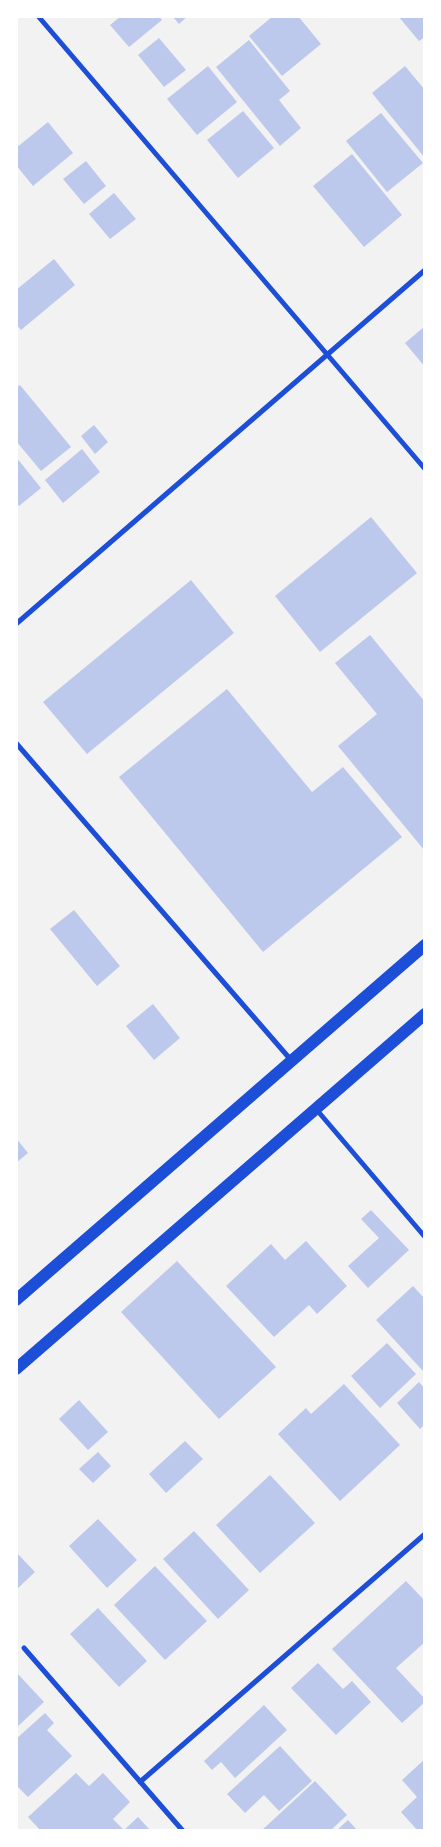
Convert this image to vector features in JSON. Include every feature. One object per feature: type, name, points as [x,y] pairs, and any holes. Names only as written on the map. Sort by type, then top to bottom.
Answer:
[{"type":"main road","points":[[16,1300],[425,945]]},
{"type":"main road","points":[[16,1369],[425,1014]]},
{"type":"street","points":[[38,16],[425,469]]},
{"type":"street","points":[[16,624],[425,270]]},
{"type":"street","points":[[16,743],[292,1060]]},
{"type":"street","points":[[316,1108],[425,1237]]},
{"type":"street","points":[[140,1782],[425,1534]]},
{"type":"street","points":[[24,1648],[183,1831]]},
{"type":"building","points":[[121,16],[159,16],[162,20],[129,47],[110,25]]},
{"type":"building","points":[[172,16],[188,16],[179,24]]},
{"type":"building","points":[[273,16],[298,16],[321,44],[282,76],[249,36]]},
{"type":"building","points":[[398,16],[425,16],[425,37],[419,41]]},
{"type":"building","points":[[159,38],[186,70],[164,87],[138,55]]},
{"type":"building","points":[[249,40],[290,91],[279,100],[301,128],[280,146],[216,67]]},
{"type":"building","points":[[208,66],[237,102],[197,135],[167,99]]},
{"type":"building","points":[[405,66],[425,90],[425,158],[372,93]]},
{"type":"building","points":[[243,111],[274,148],[238,178],[207,140]]},
{"type":"building","points":[[381,113],[423,163],[387,192],[346,141]]},
{"type":"building","points":[[48,122],[73,153],[33,186],[16,165],[16,148]]},
{"type":"building","points":[[352,154],[402,215],[364,247],[313,186]]},
{"type":"building","points":[[86,161],[106,186],[84,204],[63,179]]},
{"type":"building","points":[[114,193],[136,219],[110,239],[89,214]]},
{"type":"building","points":[[54,259],[75,285],[21,330],[16,324],[16,290]]},
{"type":"building","points":[[425,326],[425,367],[405,343]]},
{"type":"building","points":[[20,385],[71,447],[41,471],[16,441],[16,388]]},
{"type":"building","points":[[94,425],[108,442],[95,454],[81,436]]},
{"type":"building","points":[[82,449],[100,472],[63,503],[45,480]]},
{"type":"building","points":[[16,457],[41,488],[19,506],[16,502]]},
{"type":"building","points":[[371,517],[417,573],[320,652],[275,596]]},
{"type":"building","points":[[191,580],[234,633],[87,754],[43,702]]},
{"type":"building","points":[[370,635],[425,702],[425,851],[338,746],[377,714],[335,663]]},
{"type":"building","points":[[227,689],[312,792],[343,767],[402,837],[263,952],[119,777]]},
{"type":"building","points":[[74,910],[120,966],[97,986],[50,929]]},
{"type":"building","points":[[153,1004],[180,1038],[154,1060],[126,1026]]},
{"type":"building","points":[[16,1138],[28,1153],[16,1163]]},
{"type":"building","points":[[371,1210],[409,1250],[368,1288],[348,1266],[379,1238],[361,1219]]},
{"type":"building","points":[[306,1241],[347,1286],[317,1314],[309,1305],[274,1337],[226,1286],[271,1244],[285,1260]]},
{"type":"building","points":[[177,1261],[276,1367],[219,1419],[121,1312]]},
{"type":"building","points":[[413,1286],[425,1299],[425,1369],[423,1371],[376,1320]]},
{"type":"building","points":[[387,1343],[416,1374],[380,1408],[351,1376]]},
{"type":"building","points":[[419,1382],[425,1389],[425,1424],[420,1429],[397,1403]]},
{"type":"building","points":[[344,1384],[400,1445],[340,1501],[278,1434],[306,1408],[311,1414]]},
{"type":"building","points":[[79,1400],[108,1432],[88,1450],[59,1419]]},
{"type":"building","points":[[185,1441],[203,1459],[166,1493],[149,1474]]},
{"type":"building","points":[[98,1452],[111,1466],[93,1483],[79,1469]]},
{"type":"building","points":[[270,1475],[315,1523],[260,1573],[216,1525]]},
{"type":"building","points":[[98,1519],[137,1560],[107,1588],[69,1546]]},
{"type":"building","points":[[194,1531],[249,1590],[218,1619],[163,1559]]},
{"type":"building","points":[[16,1552],[35,1572],[16,1590]]},
{"type":"building","points":[[155,1566],[207,1621],[165,1660],[114,1605]]},
{"type":"building","points":[[406,1581],[425,1601],[425,1642],[396,1668],[425,1699],[425,1702],[402,1723],[332,1649]]},
{"type":"building","points":[[98,1608],[147,1661],[119,1687],[70,1634]]},
{"type":"building","points":[[318,1663],[343,1689],[352,1681],[371,1702],[336,1735],[291,1688]]},
{"type":"building","points":[[16,1672],[44,1702],[16,1728]]},
{"type":"building","points":[[264,1705],[287,1730],[235,1778],[221,1762],[212,1770],[204,1761]]},
{"type":"building","points":[[45,1713],[54,1723],[47,1730],[72,1756],[28,1797],[16,1785],[16,1739]]},
{"type":"building","points":[[280,1746],[312,1781],[279,1811],[264,1795],[245,1813],[227,1794]]},
{"type":"building","points":[[425,1759],[425,1831],[418,1831],[401,1812],[417,1797],[402,1780]]},
{"type":"building","points":[[76,1773],[89,1786],[103,1773],[130,1802],[113,1819],[123,1829],[121,1831],[41,1831],[28,1817]]},
{"type":"building","points":[[315,1781],[347,1815],[330,1831],[261,1831]]},
{"type":"building","points":[[138,1817],[151,1831],[123,1831]]},
{"type":"building","points":[[348,1820],[358,1831],[336,1831]]}]
